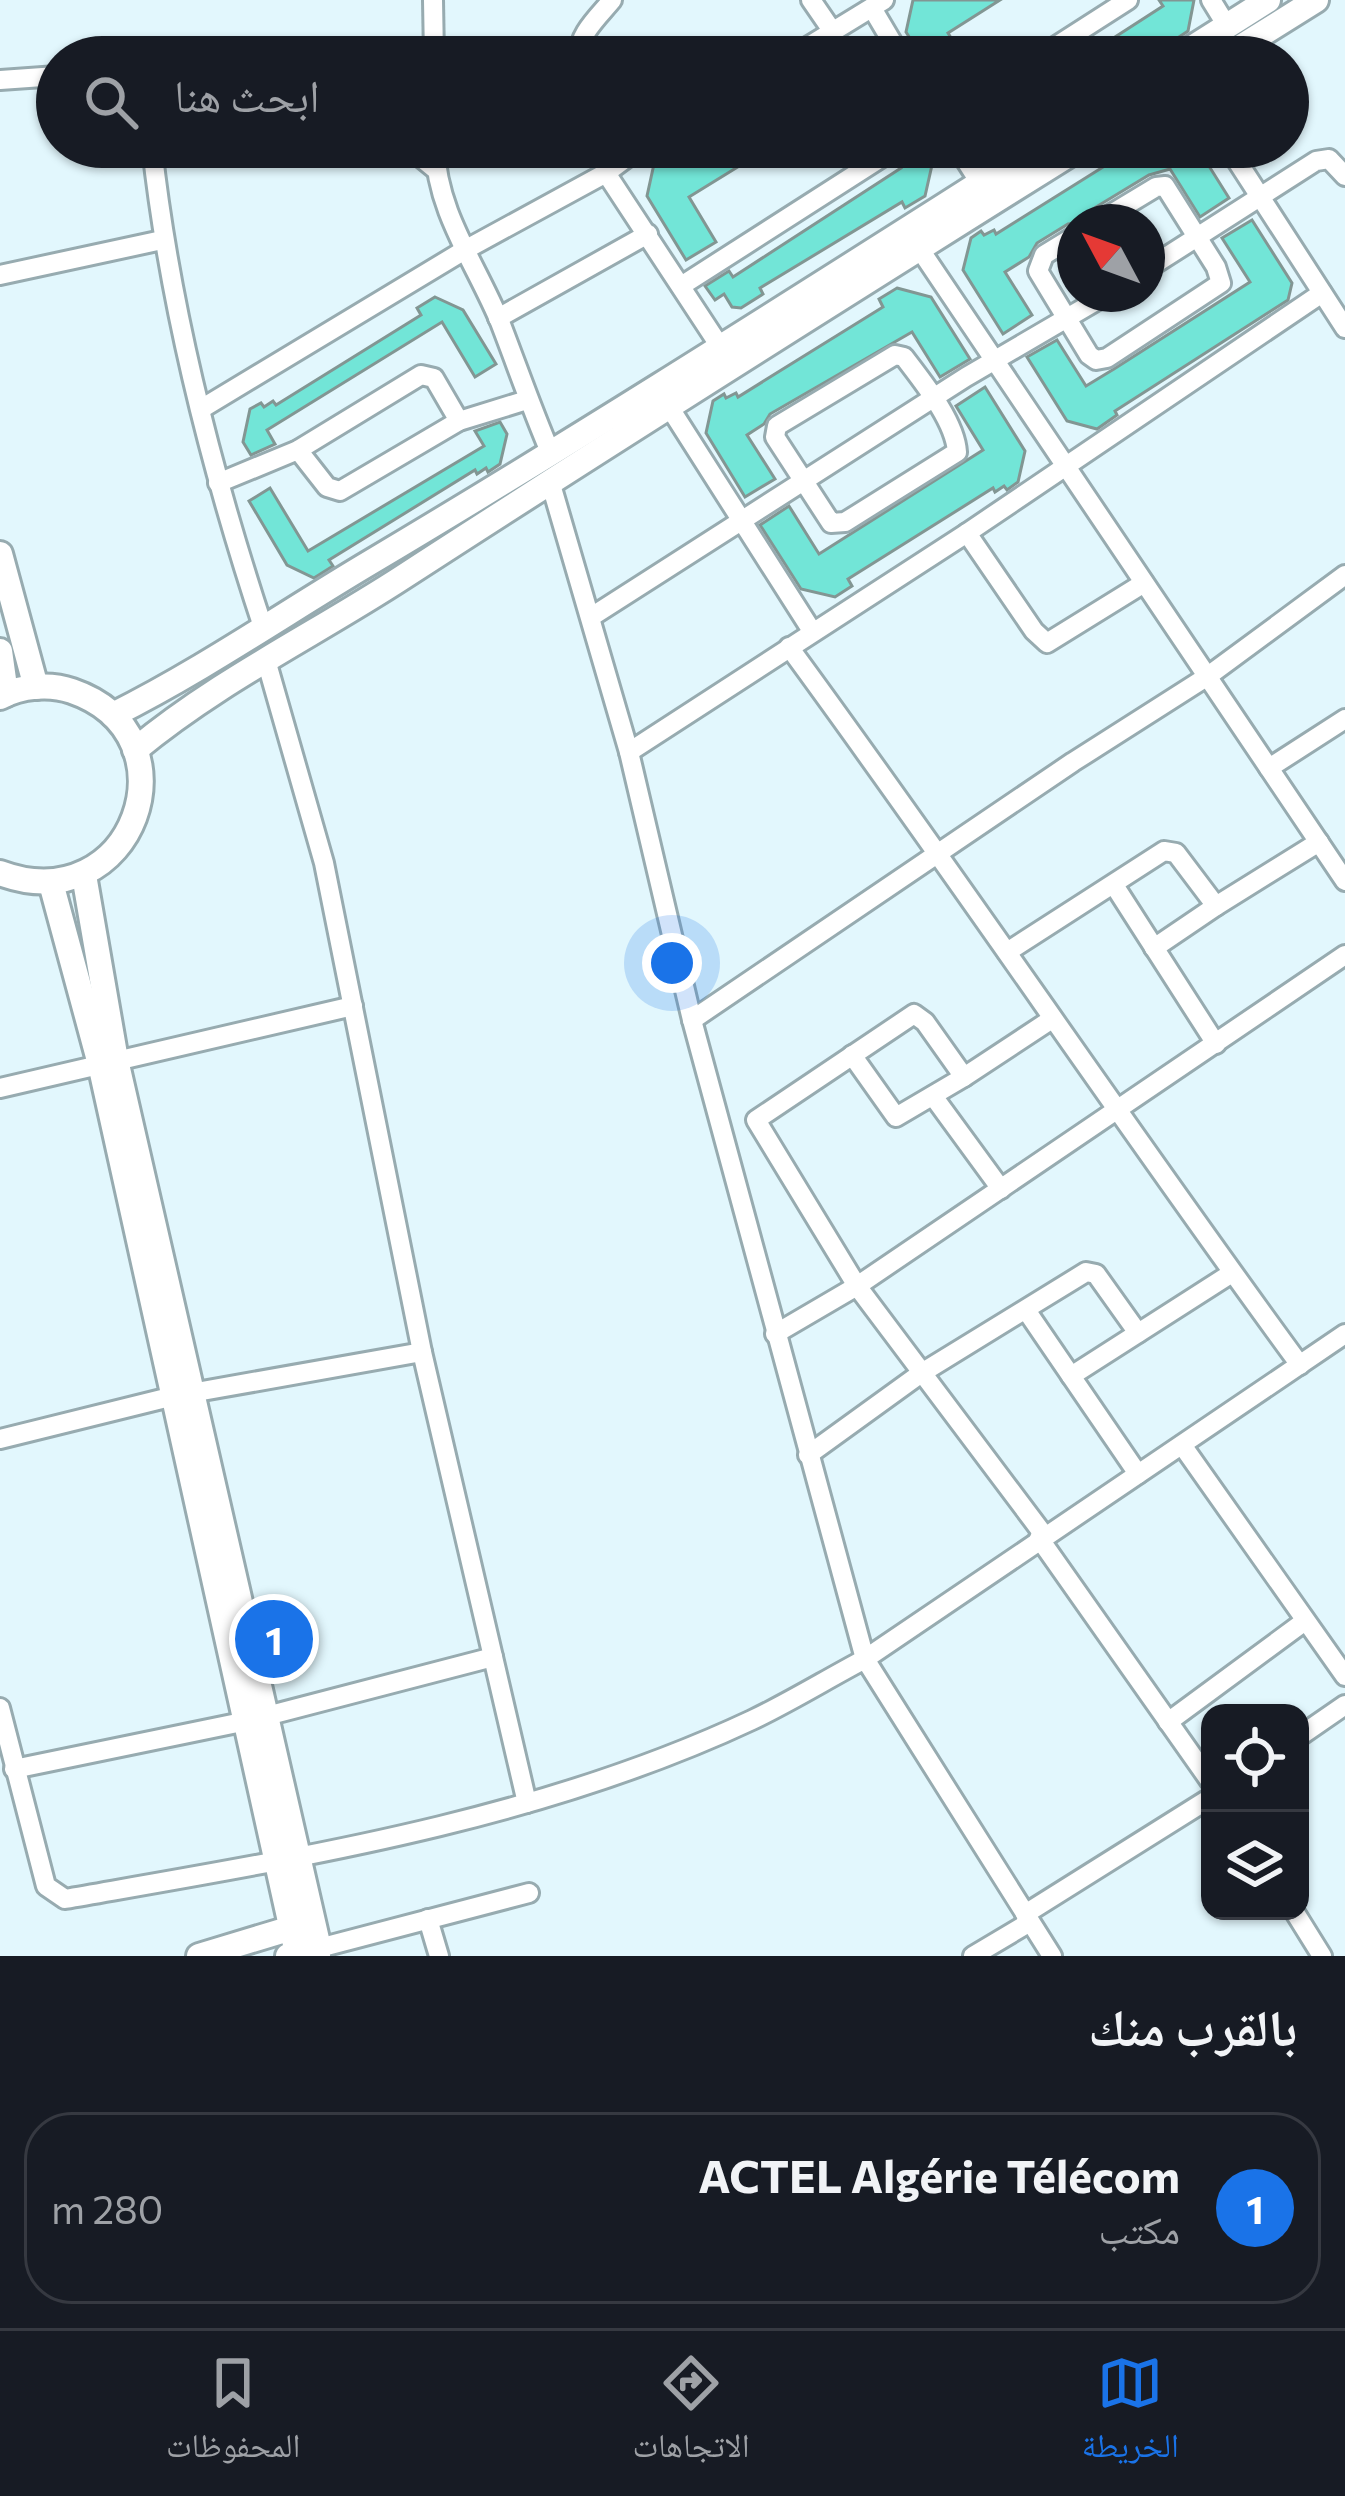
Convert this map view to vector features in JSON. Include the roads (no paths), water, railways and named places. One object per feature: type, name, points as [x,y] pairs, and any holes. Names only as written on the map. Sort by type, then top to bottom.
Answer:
[{"type":"street","points":[[433,0],[434,36]]},
{"type":"street","points":[[584,36],[612,0]]},
{"type":"street","points":[[811,0],[833,32]]},
{"type":"street","points":[[1072,36],[1128,0]]},
{"type":"street","points":[[1211,0],[1227,26]]},
{"type":"street","points":[[1211,36],[1268,0]]},
{"type":"street","points":[[1259,36],[1316,0]]},
{"type":"street","points":[[826,36],[878,4],[892,36]]},
{"type":"street","points":[[0,80],[36,77]]},
{"type":"street","points":[[1309,168],[1322,160],[1334,163],[1345,176]]},
{"type":"street","points":[[154,168],[162,240],[218,483],[263,630]]},
{"type":"street","points":[[201,410],[463,251],[612,168]]},
{"type":"street","points":[[681,286],[865,168]]},
{"type":"street","points":[[970,168],[980,183]]},
{"type":"street","points":[[135,750],[203,697],[398,581],[920,248],[980,183],[1004,168]]},
{"type":"street","points":[[113,715],[176,683],[721,348],[1041,168]]},
{"type":"street","points":[[1242,168],[1345,328]]},
{"type":"street","points":[[1165,257],[1308,168]]},
{"type":"street","points":[[435,169],[463,251],[498,318],[550,454]]},
{"type":"street","points":[[606,172],[721,348]]},
{"type":"street","points":[[1062,312],[1092,358],[1101,360],[1212,291],[1222,279],[1168,189],[1162,186],[1130,204]]},
{"type":"street","points":[[498,318],[648,234]]},
{"type":"street","points":[[0,274],[162,240]]},
{"type":"street","points":[[1057,247],[1038,265],[1057,304]]},
{"type":"street","points":[[920,248],[1345,881]]},
{"type":"street","points":[[628,752],[1322,293]]},
{"type":"street","points":[[591,616],[932,399],[1080,312]]},
{"type":"street","points":[[895,355],[904,357],[958,447],[944,461],[838,525],[828,520],[804,481],[776,437],[777,426],[895,355]]},
{"type":"street","points":[[218,483],[298,450],[425,374],[434,378],[459,421]]},
{"type":"street","points":[[298,450],[327,487],[340,491],[459,421],[527,400]]},
{"type":"street","points":[[668,405],[812,632]]},
{"type":"street","points":[[550,481],[628,752],[724,1142],[865,1659],[1052,1956]]},
{"type":"street","points":[[967,532],[1034,631],[1048,643],[1144,583]]},
{"type":"street","points":[[0,554],[37,686]]},
{"type":"street","points":[[692,1019],[1208,676],[1345,575]]},
{"type":"street","points":[[789,647],[939,851],[1052,1019],[1300,1364]]},
{"type":"street","points":[[0,651],[3,696],[37,686],[64,688],[91,698],[113,715],[135,750],[142,778],[139,808],[128,836],[109,858],[84,874],[51,883],[23,882],[0,873]]},
{"type":"street","points":[[266,660],[324,863],[422,1352],[527,1803]]},
{"type":"street","points":[[1269,768],[1345,718]]},
{"type":"street","points":[[1154,948],[1319,842]]},
{"type":"street","points":[[1007,952],[1169,849],[1216,906]]},
{"type":"street","points":[[84,874],[108,1062]]},
{"type":"street","points":[[51,883],[108,1062],[304,1946]]},
{"type":"street","points":[[1114,885],[1216,1044]]},
{"type":"street","points":[[775,1334],[857,1286],[1345,955]]},
{"type":"street","points":[[0,1088],[353,1006]]},
{"type":"street","points":[[724,1142],[909,1016],[919,1014],[964,1077]]},
{"type":"street","points":[[852,1055],[892,1116],[900,1117],[1052,1019]]},
{"type":"street","points":[[933,1096],[1001,1189]]},
{"type":"street","points":[[756,1120],[857,1286],[1041,1536],[1201,1768]]},
{"type":"street","points":[[808,1455],[920,1374],[1091,1271],[1138,1334]]},
{"type":"street","points":[[1071,1376],[1232,1273]]},
{"type":"street","points":[[1026,1310],[1138,1474]]},
{"type":"street","points":[[0,1708],[46,1886],[65,1899],[343,1850],[527,1803],[660,1758],[753,1719],[865,1659],[1345,1334]]},
{"type":"street","points":[[0,1439],[183,1394],[422,1352]]},
{"type":"street","points":[[1182,1445],[1345,1676]]},
{"type":"street","points":[[1168,1722],[1305,1621]]},
{"type":"street","points":[[14,1769],[257,1718],[494,1657]]},
{"type":"street","points":[[1309,1730],[1345,1705]]},
{"type":"street","points":[[973,1956],[1201,1804]]},
{"type":"street","points":[[200,1956],[304,1946],[529,1893]]},
{"type":"street","points":[[428,1919],[439,1956]]},
{"type":"street","points":[[1300,1920],[1322,1956]]},
{"type":"place","name":"ACTEL Algérie Télécom","points":[[274,1639]]}]
